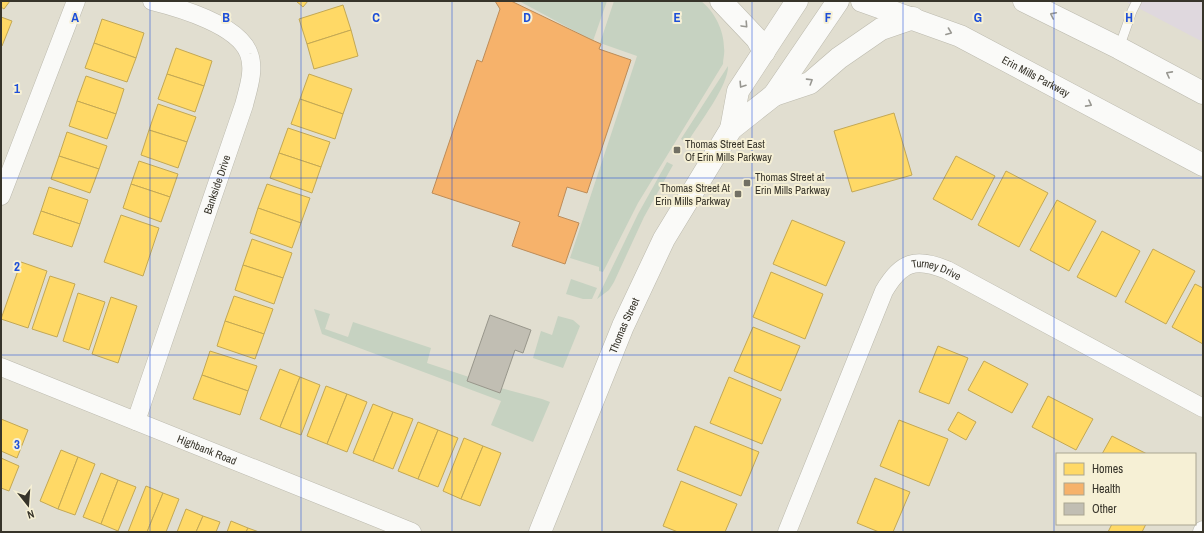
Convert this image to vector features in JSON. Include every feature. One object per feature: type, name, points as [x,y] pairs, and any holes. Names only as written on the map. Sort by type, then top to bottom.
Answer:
[{"type":"street","points":[[1,196],[76,1]]},
{"type":"street","name":"Bankside Drive","points":[[136,421],[244,105],[250,84],[252,69],[249,54],[242,41],[230,31],[185,10],[152,1]]},
{"type":"street","points":[[721,1],[758,39],[764,52]]},
{"type":"street","name":"Thomas Street","points":[[731,129],[738,91],[797,1]]},
{"type":"street","name":"Thomas Street","points":[[540,532],[623,326],[664,239],[731,129],[774,95],[838,1]]},
{"type":"street","name":"Erin Mills Parkway","points":[[862,1],[960,36],[1203,165]]},
{"type":"street","points":[[1024,1],[1203,92]]},
{"type":"street","points":[[774,95],[810,83],[839,58],[882,29],[913,18]]},
{"type":"street","name":"Turney Drive","points":[[787,532],[884,291],[893,276],[905,267],[917,263],[931,264],[947,270],[1203,408]]},
{"type":"street","name":"Highbank Road","points":[[1,367],[412,532]]},
{"type":"lane","points":[[1119,48],[1137,1]]},
{"type":"shaded area","points":[[1125,1],[1203,1],[1203,42]]},
{"type":"green space","points":[[519,1],[607,1],[593,41]]},
{"type":"green space","points":[[614,1],[701,1],[706,5],[718,22],[724,42],[724,52],[723,64],[638,203],[603,272],[599,271],[599,267],[570,258],[637,56],[600,43]]},
{"type":"green space","points":[[728,66],[724,84],[687,143],[681,139]]},
{"type":"green space","points":[[667,162],[673,165],[644,217],[614,282],[609,290],[597,299],[638,214]]},
{"type":"green space","points":[[571,279],[597,288],[592,299],[583,299],[566,294]]},
{"type":"green space","points":[[314,309],[330,314],[325,329],[348,337],[353,322],[431,348],[427,363],[469,377],[467,381],[500,393],[501,388],[550,402],[533,442],[491,425],[501,401],[322,334]]},
{"type":"green space","points":[[558,316],[573,320],[580,326],[563,368],[533,358],[541,331],[552,335]]},
{"type":"building: Homes","points":[[1,1],[10,1],[4,9],[1,7]]},
{"type":"building: Homes","points":[[296,1],[308,1],[303,7]]},
{"type":"building: Homes","points":[[343,5],[351,30],[307,44],[299,19]]},
{"type":"building: Homes","points":[[1,17],[12,21],[2,46],[1,46]]},
{"type":"building: Homes","points":[[102,19],[144,33],[136,58],[94,43]]},
{"type":"building: Homes","points":[[351,30],[358,56],[314,69],[307,44]]},
{"type":"building: Homes","points":[[94,43],[136,58],[127,82],[85,68]]},
{"type":"building: Homes","points":[[176,48],[212,61],[204,86],[167,74]]},
{"type":"building: Homes","points":[[167,74],[204,86],[195,112],[158,99]]},
{"type":"building: Homes","points":[[309,74],[352,89],[343,114],[300,99]]},
{"type":"building: Homes","points":[[86,76],[124,89],[116,114],[77,101]]},
{"type":"building: Homes","points":[[300,99],[343,114],[335,139],[291,124]]},
{"type":"building: Homes","points":[[77,101],[116,114],[107,139],[69,126]]},
{"type":"building: Homes","points":[[158,104],[196,117],[187,142],[149,130]]},
{"type":"building: Homes","points":[[894,113],[912,175],[852,192],[834,131]]},
{"type":"building: Homes","points":[[288,128],[330,142],[321,167],[279,153]]},
{"type":"building: Homes","points":[[149,130],[187,142],[178,168],[141,155]]},
{"type":"building: Homes","points":[[67,132],[107,146],[99,169],[59,156]]},
{"type":"building: Homes","points":[[279,153],[321,167],[312,193],[270,178]]},
{"type":"building: Homes","points":[[59,156],[99,169],[90,193],[51,179]]},
{"type":"building: Homes","points":[[956,156],[995,176],[972,220],[933,199]]},
{"type":"building: Homes","points":[[139,161],[178,174],[170,197],[131,184]]},
{"type":"building: Homes","points":[[1006,171],[1048,193],[1019,247],[978,225]]},
{"type":"building: Homes","points":[[131,184],[170,197],[161,222],[123,208]]},
{"type":"building: Homes","points":[[267,184],[310,198],[301,223],[258,208]]},
{"type":"building: Homes","points":[[49,187],[88,200],[80,224],[41,211]]},
{"type":"building: Homes","points":[[1057,200],[1096,221],[1069,271],[1030,250]]},
{"type":"building: Homes","points":[[258,208],[301,223],[292,248],[250,233]]},
{"type":"building: Homes","points":[[41,211],[80,224],[72,247],[33,234]]},
{"type":"building: Homes","points":[[121,215],[159,228],[143,276],[104,262]]},
{"type":"building: Homes","points":[[792,220],[845,242],[826,286],[773,264]]},
{"type":"building: Homes","points":[[1102,231],[1140,251],[1116,297],[1077,277]]},
{"type":"building: Homes","points":[[252,239],[292,253],[283,278],[243,265]]},
{"type":"building: Homes","points":[[1153,249],[1195,271],[1166,324],[1125,302]]},
{"type":"building: Homes","points":[[21,262],[47,271],[28,328],[1,319]]},
{"type":"building: Homes","points":[[243,265],[283,278],[274,304],[235,290]]},
{"type":"building: Homes","points":[[771,272],[823,294],[805,339],[753,317]]},
{"type":"building: Homes","points":[[50,276],[75,284],[57,337],[32,329]]},
{"type":"building: Homes","points":[[1195,284],[1203,288],[1203,344],[1172,327]]},
{"type":"building: Homes","points":[[78,293],[105,302],[89,350],[63,341]]},
{"type":"building: Homes","points":[[234,296],[273,309],[264,334],[225,321]]},
{"type":"building: Homes","points":[[111,297],[137,306],[118,363],[92,354]]},
{"type":"building: Homes","points":[[225,321],[264,334],[255,359],[217,346]]},
{"type":"building: Homes","points":[[753,327],[800,346],[781,391],[734,371]]},
{"type":"building: Homes","points":[[938,346],[968,358],[949,404],[919,392]]},
{"type":"building: Homes","points":[[210,351],[257,366],[248,391],[202,375]]},
{"type":"building: Homes","points":[[984,361],[1028,384],[1012,413],[968,390]]},
{"type":"building: Homes","points":[[280,369],[300,377],[280,427],[260,419]]},
{"type":"building: Homes","points":[[202,375],[248,391],[240,415],[193,399]]},
{"type":"building: Homes","points":[[300,377],[320,385],[301,435],[280,427]]},
{"type":"building: Homes","points":[[729,377],[781,399],[762,444],[710,423]]},
{"type":"building: Homes","points":[[326,386],[347,394],[327,444],[307,436]]},
{"type":"building: Homes","points":[[347,394],[367,402],[347,452],[327,444]]},
{"type":"building: Homes","points":[[1048,396],[1093,419],[1076,450],[1032,427]]},
{"type":"building: Homes","points":[[373,404],[393,412],[373,461],[353,453]]},
{"type":"building: Homes","points":[[393,412],[413,419],[393,469],[373,461]]},
{"type":"building: Homes","points":[[958,412],[976,422],[966,440],[948,430]]},
{"type":"building: Homes","points":[[1,419],[28,430],[17,458],[1,451]]},
{"type":"building: Homes","points":[[899,420],[948,439],[929,486],[880,466]]},
{"type":"building: Homes","points":[[418,422],[438,430],[418,479],[398,471]]},
{"type":"building: Homes","points":[[695,426],[759,452],[741,496],[677,470]]},
{"type":"building: Homes","points":[[438,430],[458,438],[438,487],[418,479]]},
{"type":"building: Homes","points":[[1112,436],[1145,453],[1103,453]]},
{"type":"building: Homes","points":[[464,438],[483,446],[461,499],[443,491]]},
{"type":"building: Homes","points":[[483,446],[501,453],[480,506],[461,499]]},
{"type":"building: Homes","points":[[61,450],[78,457],[58,509],[40,501]]},
{"type":"building: Homes","points":[[78,457],[95,464],[75,515],[58,509]]},
{"type":"building: Homes","points":[[1,458],[19,466],[9,491],[1,488]]},
{"type":"building: Homes","points":[[101,473],[118,480],[101,524],[83,517]]},
{"type":"building: Homes","points":[[875,478],[910,492],[893,532],[879,532],[857,523]]},
{"type":"building: Homes","points":[[118,480],[136,487],[118,531],[101,524]]},
{"type":"building: Homes","points":[[681,481],[737,504],[725,532],[678,532],[663,526]]},
{"type":"building: Homes","points":[[146,486],[163,493],[147,532],[128,532]]},
{"type":"building: Homes","points":[[163,493],[179,499],[166,532],[147,532]]},
{"type":"building: Homes","points":[[186,509],[203,516],[196,532],[177,532]]},
{"type":"building: Homes","points":[[203,516],[220,522],[216,532],[196,532]]},
{"type":"building: Homes","points":[[231,521],[248,528],[246,532],[227,532]]},
{"type":"building: Homes","points":[[1112,525],[1146,525],[1142,532],[1108,532]]},
{"type":"building: Homes","points":[[248,528],[259,532],[246,532]]},
{"type":"building: Health","points":[[495,1],[511,1],[601,44],[599,49],[631,60],[587,193],[567,187],[558,216],[579,223],[565,264],[512,246],[520,222],[432,193],[477,60],[482,62],[500,9]]},
{"type":"building: Other","points":[[490,315],[531,330],[523,353],[515,350],[500,393],[467,381]]},
{"type":"place","name":"Thomas Street East Of Erin Mills Parkway","points":[[677,150]]},
{"type":"place","name":"Thomas Street at Erin Mills Parkway","points":[[747,183]]},
{"type":"place","name":"Thomas Street At Erin Mills Parkway","points":[[738,194]]}]
